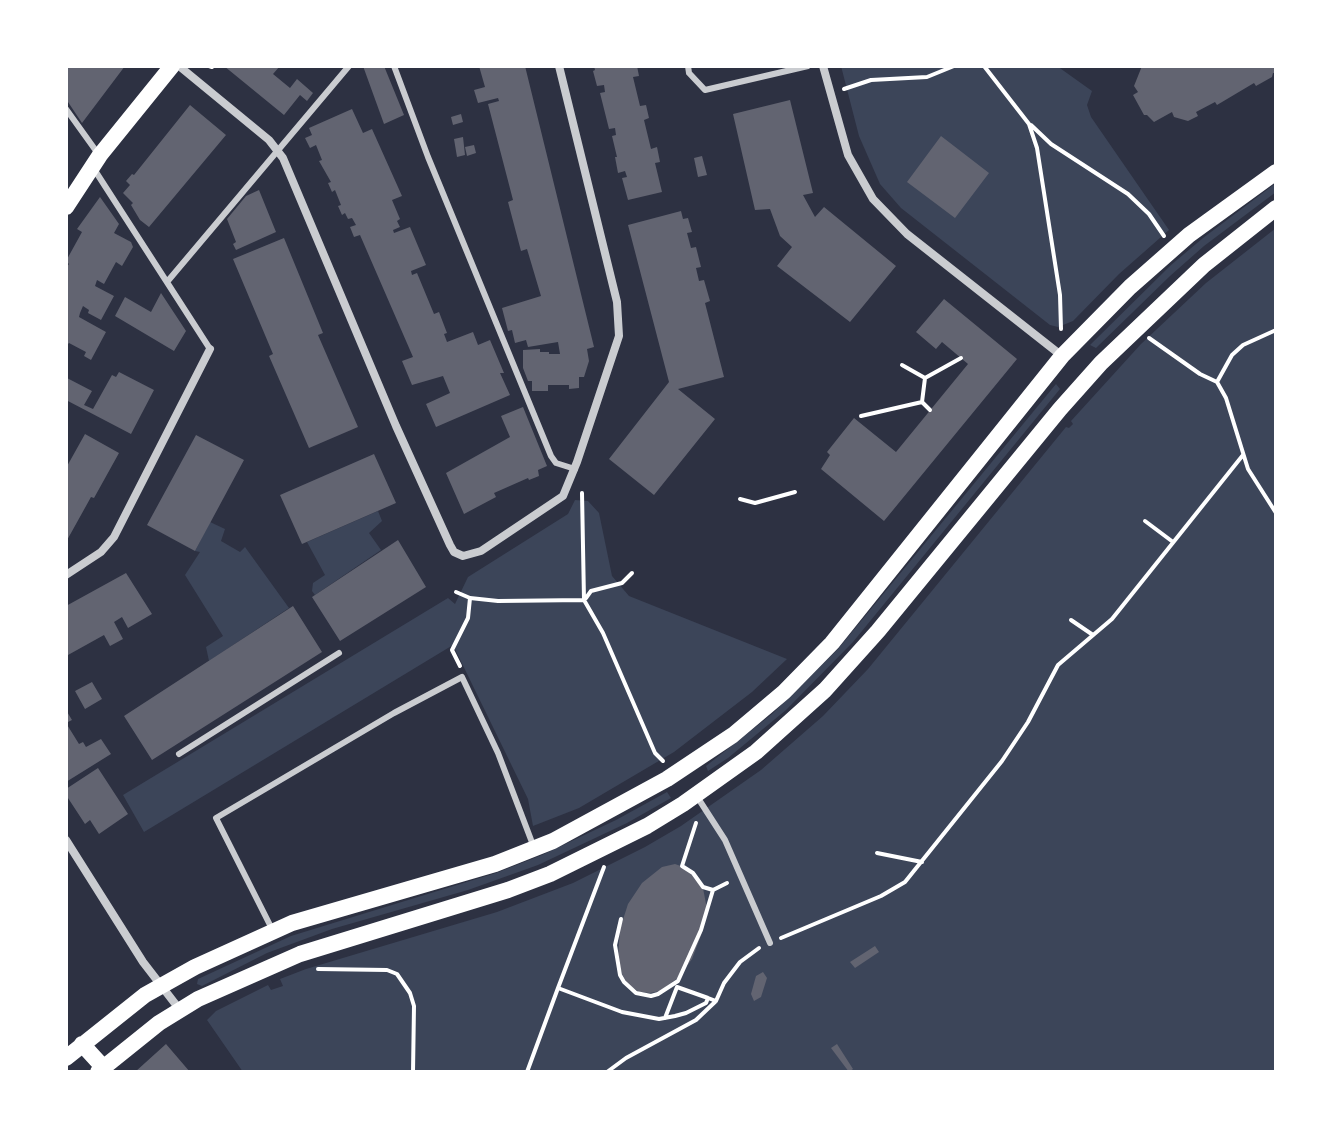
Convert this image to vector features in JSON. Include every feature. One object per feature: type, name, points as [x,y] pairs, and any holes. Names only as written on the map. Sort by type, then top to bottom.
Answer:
[{"type":"main road","points":[[66,207],[96,161],[172,66]]},
{"type":"main road","points":[[66,1058],[162,985],[195,967],[292,923],[495,864],[534,848],[667,779],[733,735],[784,692],[832,643],[1062,356],[1130,287],[1189,235],[1276,172]]},
{"type":"main road","points":[[82,1044],[100,1070],[159,1023],[198,999],[300,954],[508,890],[550,874],[647,826],[696,795],[756,752],[825,690],[878,631],[1101,363],[1204,265],[1276,208]]},
{"type":"street","points":[[179,66],[277,149],[450,545],[454,552],[463,556],[481,551],[556,501],[568,489],[619,336],[619,317],[559,66]]},
{"type":"street","points":[[823,66],[848,155],[873,199],[907,234],[1062,356]]},
{"type":"street","points":[[66,575],[101,552],[114,537],[210,349]]},
{"type":"street","points":[[66,840],[143,962],[180,1010]]},
{"type":"lane","points":[[167,282],[349,66]]},
{"type":"lane","points":[[394,66],[428,157],[551,456],[556,463],[575,469]]},
{"type":"lane","points":[[688,66],[689,73],[705,90],[808,66]]},
{"type":"lane","points":[[66,109],[167,282],[210,349]]},
{"type":"lane","points":[[179,754],[339,653]]},
{"type":"lane","points":[[273,932],[216,818],[394,713],[462,677],[498,753],[534,848]]},
{"type":"lane","points":[[696,795],[725,840],[770,943]]},
{"type":"path","points":[[843,89],[871,80],[927,77],[954,66]]},
{"type":"path","points":[[984,66],[1029,124],[1051,144],[1128,194],[1149,214],[1165,237]]},
{"type":"path","points":[[1029,124],[1043,175],[1060,295],[1061,330]]},
{"type":"path","points":[[1217,382],[1232,355],[1243,345],[1276,330]]},
{"type":"path","points":[[1146,336],[1200,374],[1217,382],[1226,398],[1243,455],[1276,513]]},
{"type":"path","points":[[925,378],[961,358]]},
{"type":"path","points":[[902,365],[925,378]]},
{"type":"path","points":[[922,402],[925,378]]},
{"type":"path","points":[[922,402],[930,410]]},
{"type":"path","points":[[861,416],[922,402]]},
{"type":"path","points":[[607,1072],[626,1058],[696,1020],[716,1001],[724,983],[740,962],[757,949],[881,896],[905,882],[1002,761],[1028,722],[1058,665],[1112,619],[1131,598],[1243,455]]},
{"type":"path","points":[[740,499],[755,503],[795,492]]},
{"type":"path","points":[[582,493],[584,600],[603,633],[655,753],[658,767]]},
{"type":"path","points":[[1145,521],[1173,542]]},
{"type":"path","points":[[584,600],[591,591],[622,583],[632,573]]},
{"type":"path","points":[[456,592],[470,598],[498,601],[584,600]]},
{"type":"path","points":[[462,677],[452,650],[468,618],[470,598]]},
{"type":"path","points":[[1071,620],[1093,635]]},
{"type":"path","points":[[655,753],[664,762]]},
{"type":"path","points":[[691,816],[701,827]]},
{"type":"path","points":[[696,823],[682,866],[693,873],[703,887],[713,890],[727,883],[722,871]]},
{"type":"path","points":[[877,853],[922,862]]},
{"type":"path","points":[[527,1072],[604,865]]},
{"type":"path","points":[[665,1018],[713,890]]},
{"type":"path","points":[[621,919],[615,945],[617,966],[624,982],[636,993],[651,996],[676,985]]},
{"type":"path","points":[[314,964],[318,969],[387,970],[397,974],[410,993],[414,1006],[413,1072]]},
{"type":"path","points":[[676,985],[716,1001]]},
{"type":"path","points":[[558,988],[622,1012],[665,1018],[698,1008],[708,998]]},
{"type":"shaded area","points":[[841,66],[1057,66],[1092,91],[1087,105],[1091,117],[1169,230],[1119,274],[1073,321],[1058,327],[1050,325],[901,208],[880,184],[859,136]]},
{"type":"shaded area","points":[[1276,183],[1276,192],[1204,246],[1096,348],[1090,345],[1171,265]]},
{"type":"shaded area","points":[[1276,228],[1276,1072],[243,1072],[207,1020],[216,1011],[268,985],[271,990],[283,986],[280,979],[306,969],[497,912],[573,883],[681,826],[761,770],[823,716],[868,669],[1066,427],[1073,424],[1071,421],[1141,344],[1206,283]]},
{"type":"shaded area","points":[[1056,384],[1060,389],[853,642],[786,710],[708,771],[706,766],[772,714],[838,649]]},
{"type":"shaded area","points":[[575,500],[588,501],[599,513],[612,576],[629,596],[787,659],[752,692],[674,752],[579,808],[533,826],[528,799],[453,645],[144,832],[123,795],[448,598],[455,604],[468,577],[568,514]]},
{"type":"shaded area","points":[[378,511],[382,521],[369,533],[381,550],[315,595],[313,583],[325,575],[307,542]]},
{"type":"shaded area","points":[[210,522],[225,529],[221,541],[240,552],[245,547],[289,608],[209,661],[206,647],[223,636],[185,575],[200,552],[195,551]]},
{"type":"shaded area","points":[[667,792],[671,798],[627,823],[538,865],[468,890],[332,929],[267,953],[202,986],[197,984],[198,979],[291,936],[496,873],[542,855]]},
{"type":"building","points":[[66,66],[125,66],[82,123],[66,99]]},
{"type":"building","points":[[224,66],[280,66],[273,74],[290,88],[297,79],[313,93],[307,101],[300,95],[284,115]]},
{"type":"building","points":[[363,66],[384,66],[404,115],[384,124]]},
{"type":"building","points":[[479,66],[525,66],[594,347],[587,349],[589,361],[584,377],[579,377],[579,388],[548,385],[548,391],[532,391],[532,381],[528,381],[523,368],[523,350],[540,349],[540,352],[560,354],[558,342],[528,347],[526,340],[515,343],[512,330],[508,331],[502,308],[541,296],[527,249],[521,251],[508,202],[513,200],[488,104],[499,101],[498,98],[478,103],[474,90],[485,87]]},
{"type":"building","points":[[594,66],[637,66],[639,76],[633,77],[640,106],[646,105],[649,118],[644,120],[651,149],[657,147],[660,162],[655,163],[662,192],[628,200],[622,178],[627,177],[625,171],[618,173],[615,157],[612,136],[616,135],[615,128],[609,129],[600,93],[605,92],[604,85],[597,86]]},
{"type":"building","points":[[1142,66],[1276,66],[1272,77],[1256,86],[1254,83],[1217,105],[1215,102],[1196,112],[1198,116],[1188,121],[1174,117],[1172,112],[1154,122],[1144,115],[1133,95],[1138,92],[1134,86]]},
{"type":"building","points":[[790,100],[813,193],[803,195],[815,217],[824,207],[896,266],[850,322],[777,266],[792,247],[780,236],[770,209],[755,210],[733,114]]},
{"type":"building","points":[[190,105],[226,135],[149,227],[140,220],[131,205],[133,203],[123,193],[130,185],[126,181]]},
{"type":"building","points":[[352,109],[363,133],[372,129],[402,196],[392,200],[400,219],[397,221],[400,227],[393,230],[394,233],[410,227],[426,265],[411,271],[412,275],[417,273],[434,314],[439,312],[447,342],[473,332],[478,345],[490,340],[510,395],[436,427],[426,404],[450,393],[443,376],[412,385],[402,361],[413,357],[360,235],[354,237],[350,227],[356,225],[345,213],[342,215],[335,190],[332,192],[328,183],[331,182],[319,161],[322,160],[316,145],[310,148],[305,138],[312,135],[309,128]]},
{"type":"building","points":[[461,114],[463,122],[453,125],[451,117]]},
{"type":"building","points":[[941,136],[989,173],[955,218],[907,182]]},
{"type":"building","points":[[463,137],[465,155],[457,157],[454,139]]},
{"type":"building","points":[[474,145],[476,153],[467,156],[465,147]]},
{"type":"building","points":[[702,156],[707,175],[698,177],[694,158]]},
{"type":"building","points":[[259,190],[276,232],[236,250],[227,219],[246,196]]},
{"type":"building","points":[[100,197],[119,224],[114,233],[131,242],[133,247],[122,266],[116,262],[104,284],[97,280],[95,286],[114,296],[101,320],[88,313],[89,310],[83,306],[80,313],[79,317],[106,332],[91,360],[84,356],[86,352],[69,343],[66,346],[66,268],[69,264],[66,261],[82,232],[77,229]]},
{"type":"building","points":[[681,211],[683,219],[688,218],[692,232],[687,233],[691,248],[696,247],[701,267],[696,268],[699,281],[704,280],[710,301],[705,303],[724,377],[678,389],[715,419],[654,495],[609,459],[669,382],[628,225]]},
{"type":"building","points":[[284,238],[323,333],[318,335],[358,427],[309,448],[269,356],[273,354],[233,259]]},
{"type":"building","points":[[161,293],[186,331],[174,351],[115,316],[125,297],[151,312]]},
{"type":"building","points":[[944,299],[1017,359],[884,521],[821,469],[830,455],[827,452],[854,418],[896,452],[968,364],[942,342],[936,349],[916,332]]},
{"type":"building","points":[[119,372],[154,390],[131,434],[66,400],[67,378],[92,391],[84,405],[93,409],[112,375],[116,377]]},
{"type":"building","points":[[523,407],[547,466],[538,470],[539,476],[494,493],[496,497],[464,514],[446,473],[510,437],[501,416]]},
{"type":"building","points":[[85,434],[119,453],[66,542],[66,468]]},
{"type":"building","points":[[196,435],[244,460],[195,551],[147,525]]},
{"type":"building","points":[[374,454],[396,503],[302,544],[280,495]]},
{"type":"building","points":[[398,540],[426,587],[340,641],[312,597]]},
{"type":"building","points":[[126,573],[152,614],[128,628],[122,617],[114,622],[123,639],[110,646],[104,635],[68,655],[66,606]]},
{"type":"building","points":[[293,606],[322,652],[152,760],[124,716]]},
{"type":"building","points":[[92,682],[102,699],[85,709],[75,691]]},
{"type":"building","points":[[66,723],[79,744],[83,742],[86,747],[101,739],[111,754],[66,782]]},
{"type":"building","points":[[98,768],[128,814],[99,834],[90,820],[85,824],[66,795],[66,789]]},
{"type":"building","points":[[675,864],[692,870],[702,883],[707,909],[703,930],[692,959],[678,978],[660,991],[639,992],[627,983],[622,974],[618,957],[620,929],[628,904],[642,883],[662,867]]},
{"type":"building","points":[[875,946],[879,952],[855,968],[850,962]]},
{"type":"building","points":[[763,972],[767,978],[761,997],[754,1001],[751,994],[756,976]]},
{"type":"building","points":[[166,1044],[190,1072],[135,1072]]},
{"type":"building","points":[[837,1044],[853,1069],[849,1072],[831,1048]]}]
